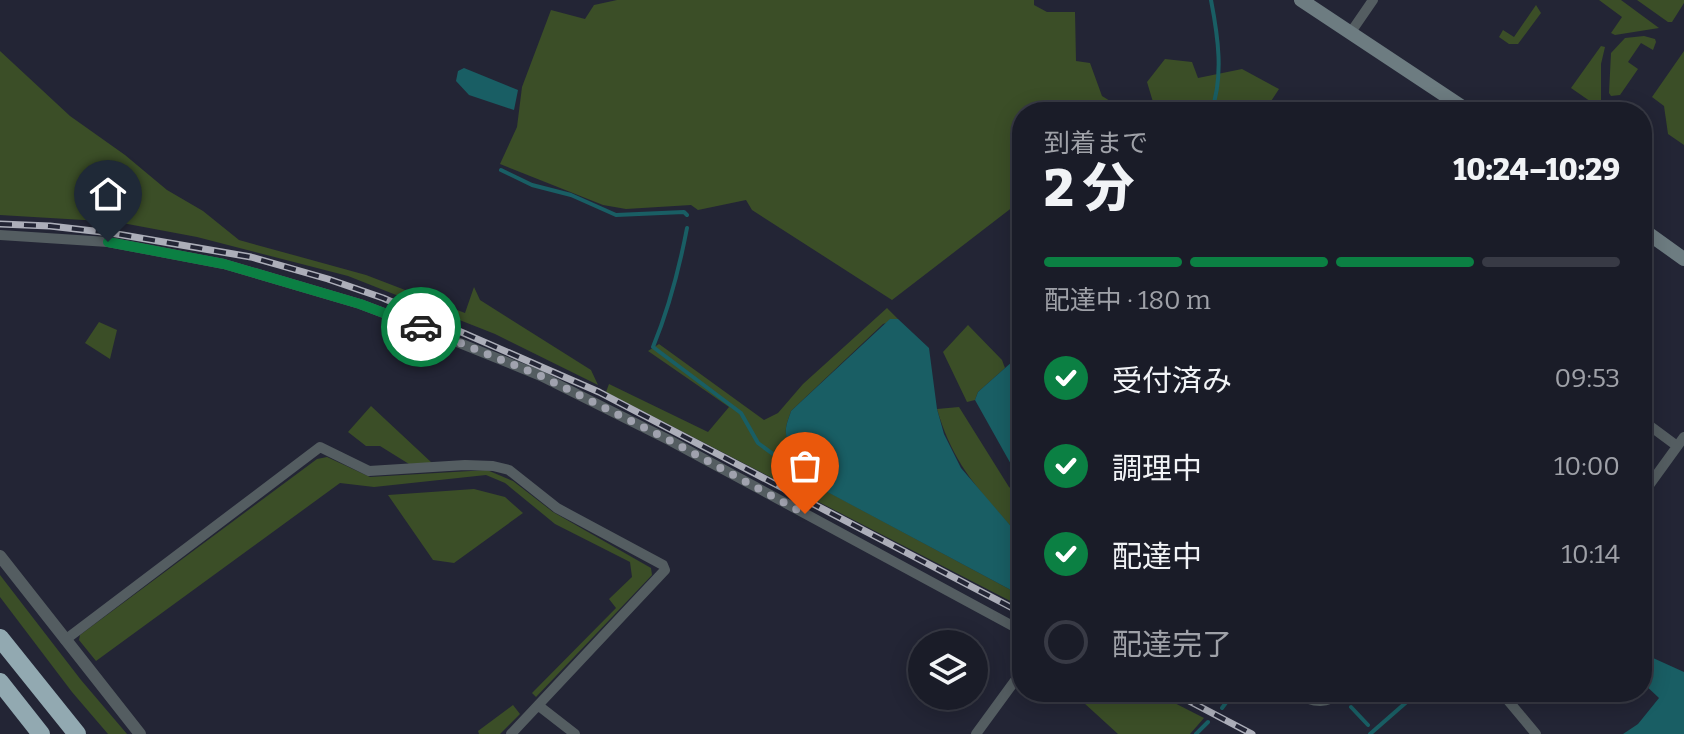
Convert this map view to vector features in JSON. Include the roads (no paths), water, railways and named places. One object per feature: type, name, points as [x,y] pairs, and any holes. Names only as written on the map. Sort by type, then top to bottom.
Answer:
[{"type":"highway","points":[[0,638],[77,734]]},
{"type":"highway","points":[[0,682],[41,734]]},
{"type":"main road","points":[[1301,0],[1455,102]]},
{"type":"main road","points":[[1652,237],[1684,259]]},
{"type":"street","points":[[1351,32],[1373,0]]},
{"type":"street","points":[[0,235],[108,242],[224,264],[360,304],[405,321],[541,376],[669,440],[1012,626]]},
{"type":"street","points":[[1652,426],[1681,442],[1652,479]]},
{"type":"street","points":[[65,640],[320,447],[369,471],[493,466],[509,470],[557,508],[663,565],[665,570],[511,734]]},
{"type":"street","points":[[0,556],[140,734]]},
{"type":"street","points":[[976,734],[1012,685]]},
{"type":"street","points":[[1509,702],[1536,734]]},
{"type":"street","points":[[539,706],[575,734]]},
{"type":"waterway","points":[[1211,0],[1219,71],[1214,102]]},
{"type":"waterway","points":[[501,170],[532,185],[571,195],[616,215],[684,212],[687,215]]},
{"type":"waterway","points":[[687,228],[673,289],[653,347],[741,413],[758,443],[784,462]]},
{"type":"waterway","points":[[1222,708],[1226,702]]},
{"type":"waterway","points":[[1370,734],[1407,702]]},
{"type":"waterway","points":[[1351,707],[1368,725]]},
{"type":"waterway","points":[[1196,734],[1208,722]]},
{"type":"railway","points":[[0,224],[111,233],[251,257],[383,298],[599,392],[1012,608]]},
{"type":"railway","points":[[1191,702],[1252,734]]}]
